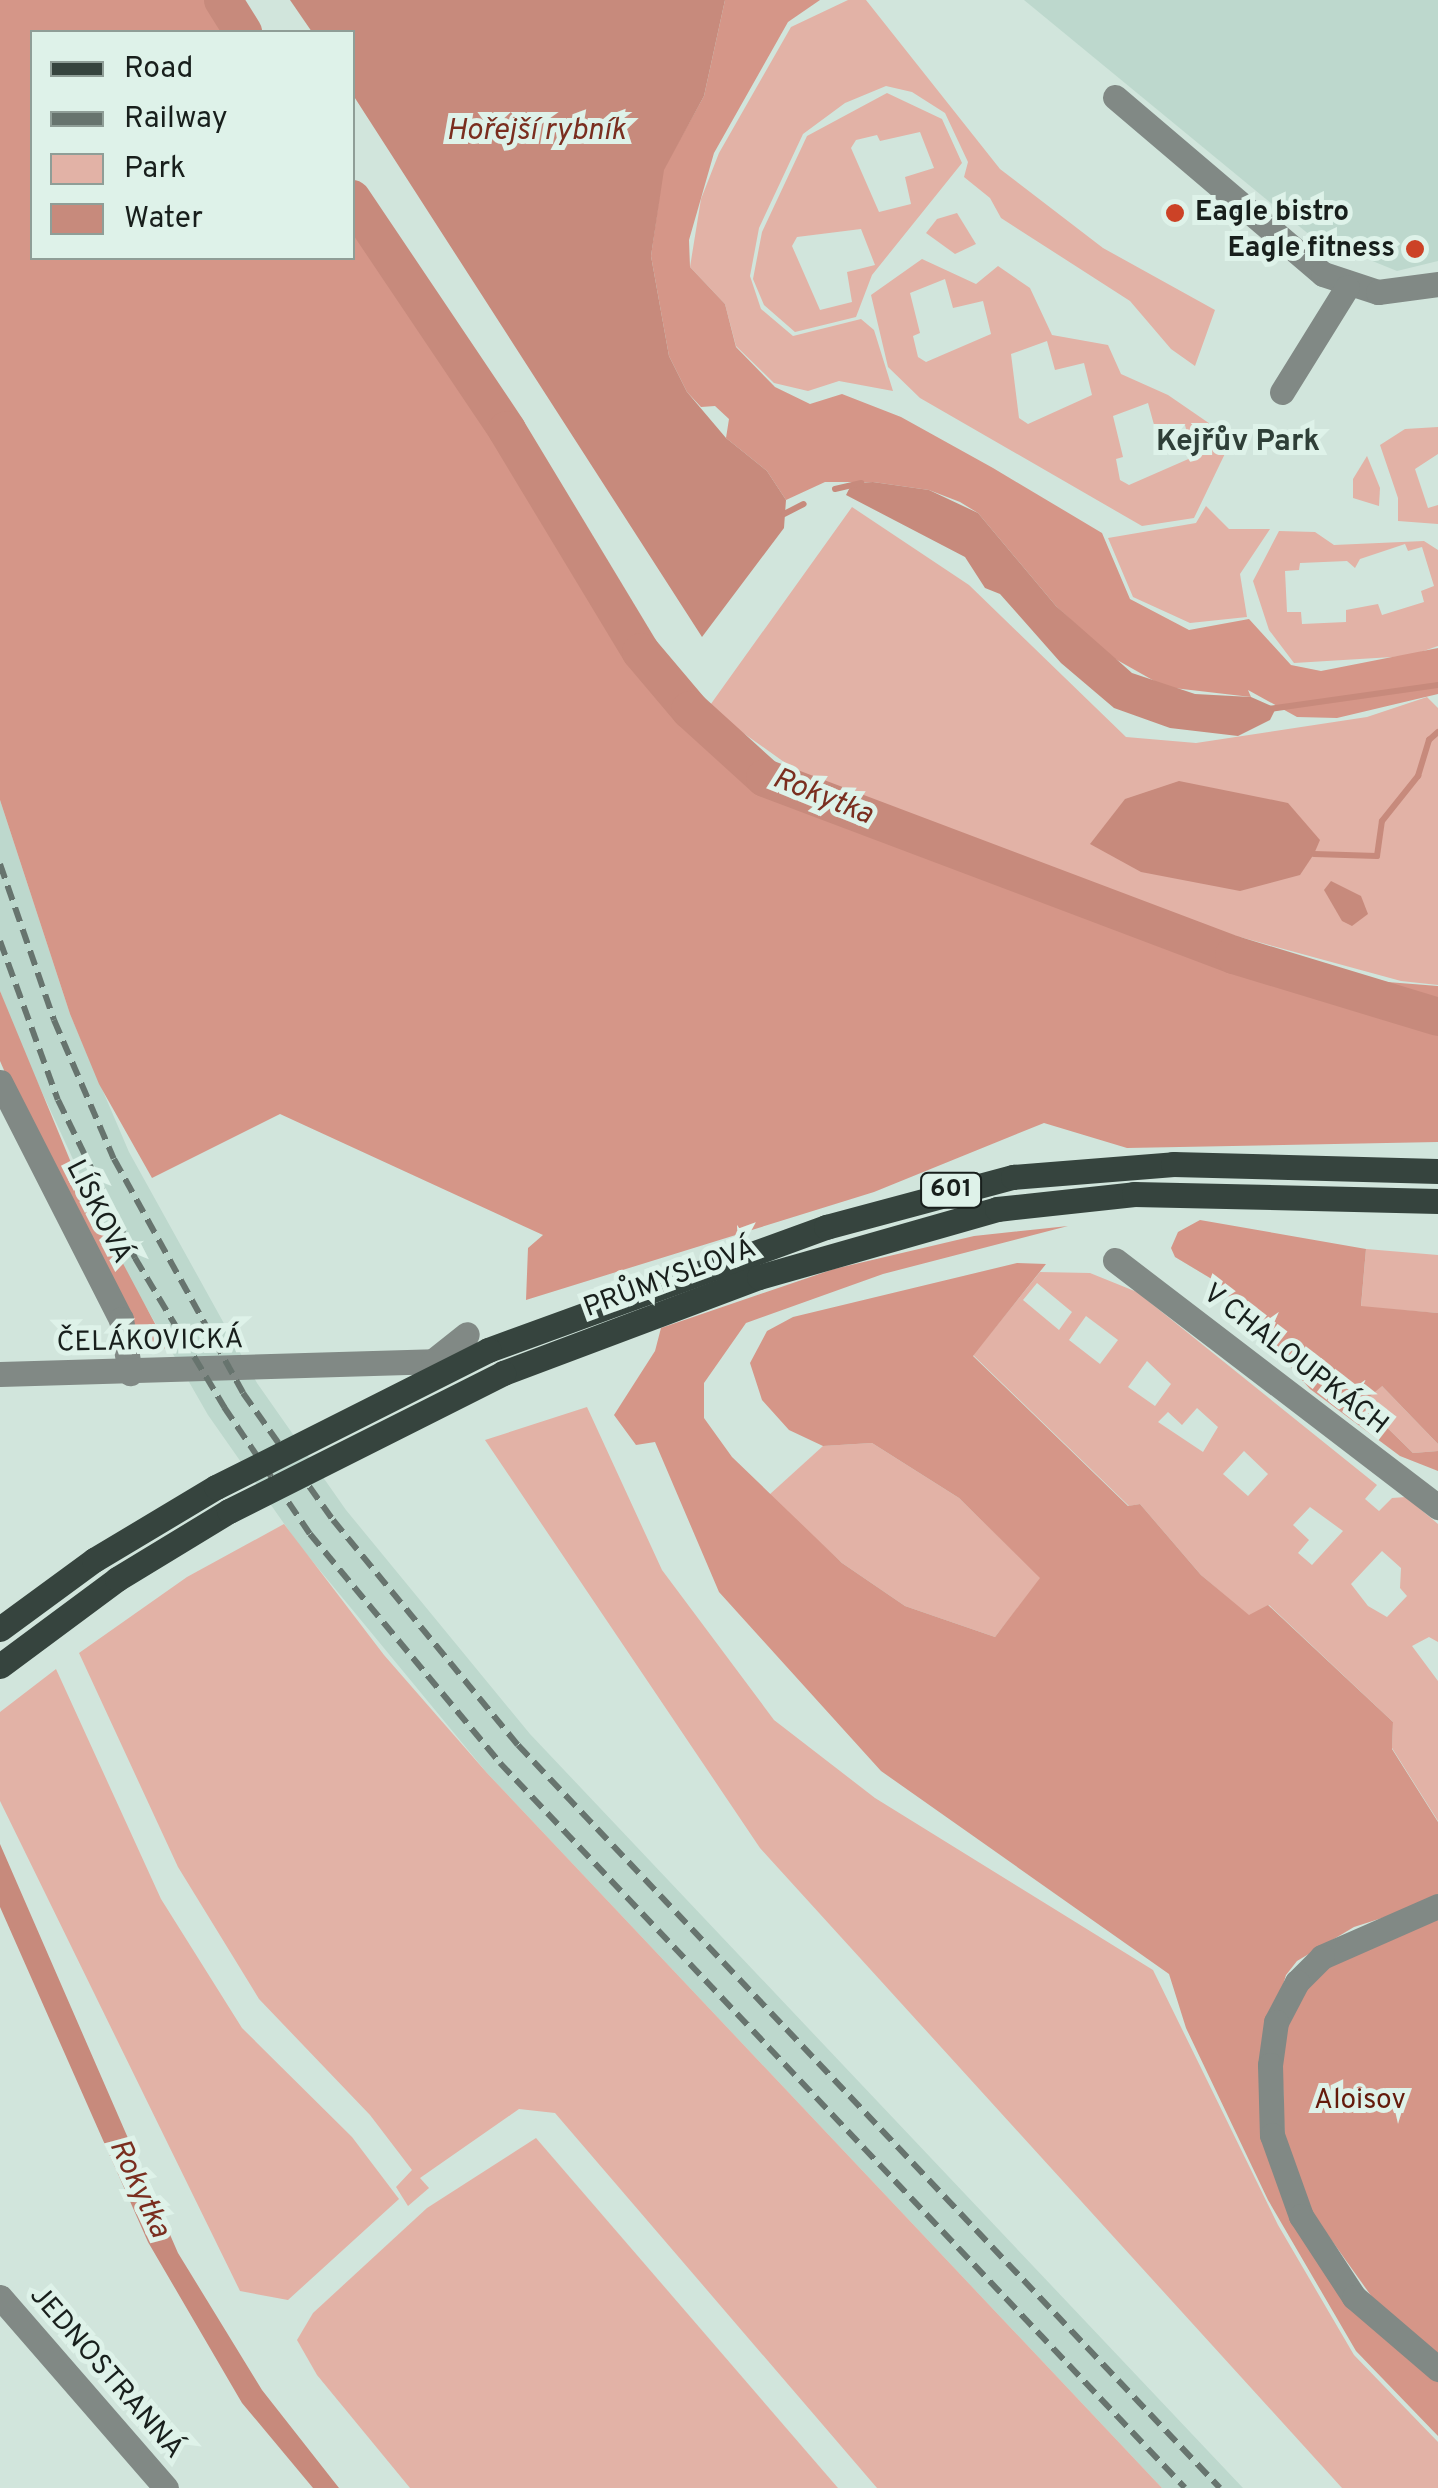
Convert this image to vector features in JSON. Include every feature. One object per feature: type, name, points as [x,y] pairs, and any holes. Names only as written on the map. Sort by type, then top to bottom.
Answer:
[{"type":"main road","name":"PRŮMYSLOVÁ","points":[[0,1630],[94,1560],[216,1487],[488,1350],[826,1227],[1012,1177],[1173,1164],[1438,1171]]},
{"type":"main road","name":"PRŮMYSLOVÁ","points":[[0,1666],[117,1579],[228,1511],[503,1373],[758,1277],[1012,1206],[1215,1193],[1438,1200]]},
{"type":"street","points":[[1115,98],[1323,274],[1347,287],[1378,292],[1438,284]]},
{"type":"street","points":[[1282,392],[1347,287]]},
{"type":"street","name":"LÍSKOVÁ","points":[[0,1082],[121,1319],[130,1373]]},
{"type":"street","name":"V CHALOUPKÁCH","points":[[1116,1260],[1426,1488],[1438,1507]]},
{"type":"street","name":"ČELÁKOVICKÁ","points":[[0,1374],[302,1368],[433,1361],[466,1334]]},
{"type":"street","points":[[1438,1906],[1322,1958],[1297,1982],[1276,2022],[1270,2065],[1272,2135],[1302,2216],[1354,2297],[1438,2369]]},
{"type":"street","name":"JEDNOSTRANNÁ","points":[[0,2297],[166,2488]]},
{"type":"shaded area","points":[[1024,0],[1438,0],[1438,261],[1397,271],[1311,236]]},
{"type":"shaded area","points":[[0,800],[70,1014],[129,1152],[257,1383],[346,1510],[530,1734],[1243,2488],[1162,2488],[487,1773],[299,1545],[208,1415],[122,1265],[15,1034],[0,991]]},
{"type":"green space","points":[[0,0],[210,0],[230,30],[30,30],[30,260],[355,260],[355,224],[665,705],[699,736],[768,793],[1235,970],[1438,986],[1438,1142],[1127,1148],[1044,1123],[874,1192],[526,1300],[528,1248],[543,1235],[280,1114],[152,1178],[99,1084],[70,1014],[0,800]]},
{"type":"green space","points":[[725,0],[820,0],[788,22],[714,153],[689,240],[690,267],[725,304],[736,347],[775,387],[810,404],[842,394],[901,417],[993,468],[1102,533],[1130,599],[1189,630],[1249,619],[1291,665],[1321,671],[1438,648],[1438,694],[1337,718],[1297,717],[1248,690],[1251,697],[1165,687],[1110,656],[1056,606],[978,513],[960,502],[929,490],[873,482],[825,482],[786,500],[767,471],[726,438],[729,419],[715,406],[701,407],[687,392],[669,356],[651,256],[663,170],[704,96]]},
{"type":"green space","points":[[848,0],[866,0],[1000,169],[1103,248],[1215,310],[1195,366],[1171,349],[1130,301],[1001,218],[990,198],[964,177],[968,162],[945,113],[912,92],[886,86],[845,103],[803,134],[759,228],[750,276],[761,309],[793,336],[861,319],[874,330],[893,391],[839,381],[808,391],[774,383],[736,346],[725,304],[690,267],[701,199],[719,153],[791,27]]},
{"type":"green space","points":[[887,93],[942,119],[962,163],[872,275],[856,317],[795,332],[764,305],[753,279],[762,232],[807,136]],"holes":[[[920,132],[934,168],[905,177],[911,204],[879,212],[851,148],[856,140],[877,135],[880,141]],[[861,229],[875,265],[847,272],[852,302],[820,310],[792,246],[797,237]]]},
{"type":"green space","points":[[957,213],[976,244],[955,254],[926,233],[937,219]]},
{"type":"green space","points":[[922,259],[976,284],[998,266],[1030,288],[1052,335],[1108,345],[1121,374],[1168,395],[1232,439],[1194,518],[1142,526],[920,398],[888,367],[871,295]],"holes":[[[945,279],[953,308],[983,301],[991,334],[926,362],[918,357],[913,336],[920,333],[910,293]],[[1047,341],[1055,370],[1084,363],[1092,395],[1028,424],[1019,418],[1011,354]],[[1148,403],[1156,432],[1185,425],[1193,457],[1129,485],[1120,480],[1116,459],[1123,457],[1113,416]]]},
{"type":"green space","points":[[1438,427],[1438,454],[1415,469],[1428,508],[1438,505],[1438,524],[1398,521],[1398,498],[1380,445],[1405,429]]},
{"type":"green space","points":[[1367,456],[1380,488],[1379,506],[1353,498],[1353,479]]},
{"type":"green space","points":[[1206,506],[1229,529],[1270,529],[1240,574],[1247,617],[1190,623],[1133,597],[1108,538],[1196,523]]},
{"type":"green space","points":[[852,507],[969,585],[1126,737],[1196,743],[1367,717],[1427,697],[1438,708],[1438,985],[1401,981],[1167,917],[956,840],[815,784],[708,708]]},
{"type":"green space","points":[[1279,531],[1315,532],[1334,545],[1424,541],[1438,550],[1438,646],[1409,656],[1294,663],[1269,630],[1253,581]],"holes":[[[1405,544],[1408,551],[1422,547],[1434,586],[1421,591],[1424,602],[1382,615],[1378,604],[1346,610],[1346,622],[1302,624],[1301,612],[1287,612],[1285,571],[1299,570],[1300,563],[1347,561],[1355,568],[1360,559]]]},
{"type":"green space","points":[[0,991],[77,1177],[169,1350],[128,1335],[86,1258],[0,1061]]},
{"type":"green space","points":[[1200,1220],[1366,1249],[1361,1306],[1438,1313],[1438,1444],[1382,1386],[1362,1403],[1413,1453],[1438,1451],[1438,1471],[1400,1456],[1310,1389],[1215,1281],[1175,1257],[1171,1248],[1178,1232]]},
{"type":"green space","points":[[1068,1226],[883,1274],[746,1323],[704,1383],[704,1418],[732,1457],[842,1563],[905,1606],[995,1637],[1040,1578],[959,1498],[872,1443],[823,1446],[789,1430],[762,1400],[750,1363],[767,1331],[793,1317],[1017,1263],[1046,1264],[973,1356],[1128,1506],[1140,1504],[1201,1575],[1249,1615],[1268,1605],[1393,1722],[1392,1749],[1438,1822],[1438,1900],[1354,1927],[1297,1961],[1286,1975],[1262,2056],[1297,2217],[1438,2378],[1438,2436],[1356,2351],[1268,2200],[1186,2028],[1169,1974],[881,1771],[719,1592],[655,1442],[636,1445],[614,1415],[655,1351],[661,1328],[834,1269],[974,1236]]},
{"type":"green space","points":[[1366,1249],[1438,1255],[1438,1313],[1361,1307]]},
{"type":"green space","points":[[1040,1272],[1090,1273],[1137,1292],[1377,1485],[1365,1499],[1379,1511],[1392,1498],[1406,1497],[1438,1524],[1438,1642],[1429,1637],[1412,1646],[1438,1681],[1438,1821],[1392,1748],[1393,1722],[1269,1605],[1249,1616],[1201,1575],[1140,1504],[1129,1506],[973,1355]],"holes":[[[1037,1283],[1072,1312],[1059,1330],[1023,1300]],[[1086,1316],[1118,1340],[1100,1364],[1069,1340]],[[1147,1361],[1171,1384],[1155,1406],[1128,1387]],[[1197,1408],[1218,1427],[1203,1452],[1158,1422],[1168,1412],[1182,1425]],[[1244,1451],[1268,1474],[1248,1496],[1223,1474]],[[1310,1507],[1343,1531],[1312,1565],[1298,1553],[1309,1540],[1293,1525]],[[1382,1551],[1401,1568],[1400,1588],[1407,1596],[1387,1617],[1368,1606],[1351,1584]]]},
{"type":"green space","points":[[1381,1385],[1438,1444],[1438,1451],[1413,1453],[1362,1403]]},
{"type":"green space","points":[[587,1407],[662,1570],[774,1720],[875,1798],[1153,1970],[1278,2225],[1354,2355],[1438,2442],[1438,2488],[1342,2488],[760,1848],[485,1440]]},
{"type":"green space","points":[[872,1443],[959,1498],[1041,1578],[995,1637],[905,1606],[842,1563],[769,1495],[823,1446]]},
{"type":"green space","points":[[284,1524],[384,1655],[487,1773],[1162,2488],[877,2488],[555,2113],[519,2109],[420,2178],[429,2188],[408,2206],[396,2187],[412,2170],[370,2115],[259,1999],[178,1867],[79,1653],[187,1577]]},
{"type":"green space","points":[[56,1669],[161,1899],[242,2028],[352,2137],[399,2199],[288,2300],[240,2291],[0,1801],[0,1712]]},
{"type":"green space","name":"Aloisov","points":[[1438,1913],[1438,2355],[1372,2297],[1315,2217],[1285,2157],[1282,2046],[1294,2002],[1323,1968]]},
{"type":"green space","points":[[536,2138],[838,2488],[410,2488],[317,2375],[297,2340],[313,2313],[427,2208]]},
{"type":"water","name":"Hořejší rybník","points":[[290,0],[725,0],[704,96],[664,170],[651,256],[669,356],[687,392],[726,438],[767,471],[786,500],[784,528],[702,637],[355,98],[355,30],[311,30]]},
{"type":"water","points":[[852,483],[929,490],[978,513],[1056,606],[1132,673],[1195,694],[1251,697],[1276,708],[1270,720],[1238,736],[1170,728],[1114,708],[1061,663],[1000,594],[985,588],[965,557],[846,495]]},
{"type":"water","points":[[1179,781],[1288,803],[1320,840],[1314,854],[1300,875],[1240,891],[1141,872],[1090,844],[1125,799]]},
{"type":"water","points":[[1331,881],[1361,896],[1368,914],[1352,926],[1342,921],[1324,890]]},
{"type":"water","points":[[0,1844],[178,2253],[262,2390],[339,2488],[313,2488],[242,2403],[148,2242],[0,1907]]},
{"type":"waterway","name":"Rokytka","points":[[223,0],[242,30]]},
{"type":"waterway","name":"Rokytka","points":[[355,203],[507,430],[641,652],[690,710],[765,778],[1234,955],[1438,1017]]},
{"type":"waterway","points":[[835,489],[861,483]]},
{"type":"waterway","points":[[784,514],[804,504]]},
{"type":"waterway","points":[[1269,709],[1438,685]]},
{"type":"waterway","points":[[1314,854],[1377,856],[1382,821],[1418,776],[1429,740],[1438,732]]},
{"type":"railway","points":[[0,864],[54,1020],[114,1159],[243,1393],[333,1520],[518,1745],[1220,2488]]},
{"type":"railway","points":[[0,941],[58,1100],[135,1258],[224,1407],[310,1534],[500,1763],[1185,2488]]},
{"type":"place","name":"Eagle bistro","points":[[1175,213]]},
{"type":"place","name":"Eagle fitness","points":[[1415,249]]},
{"type":"district","name":"Kejřův Park","points":[[1238,443]]}]
